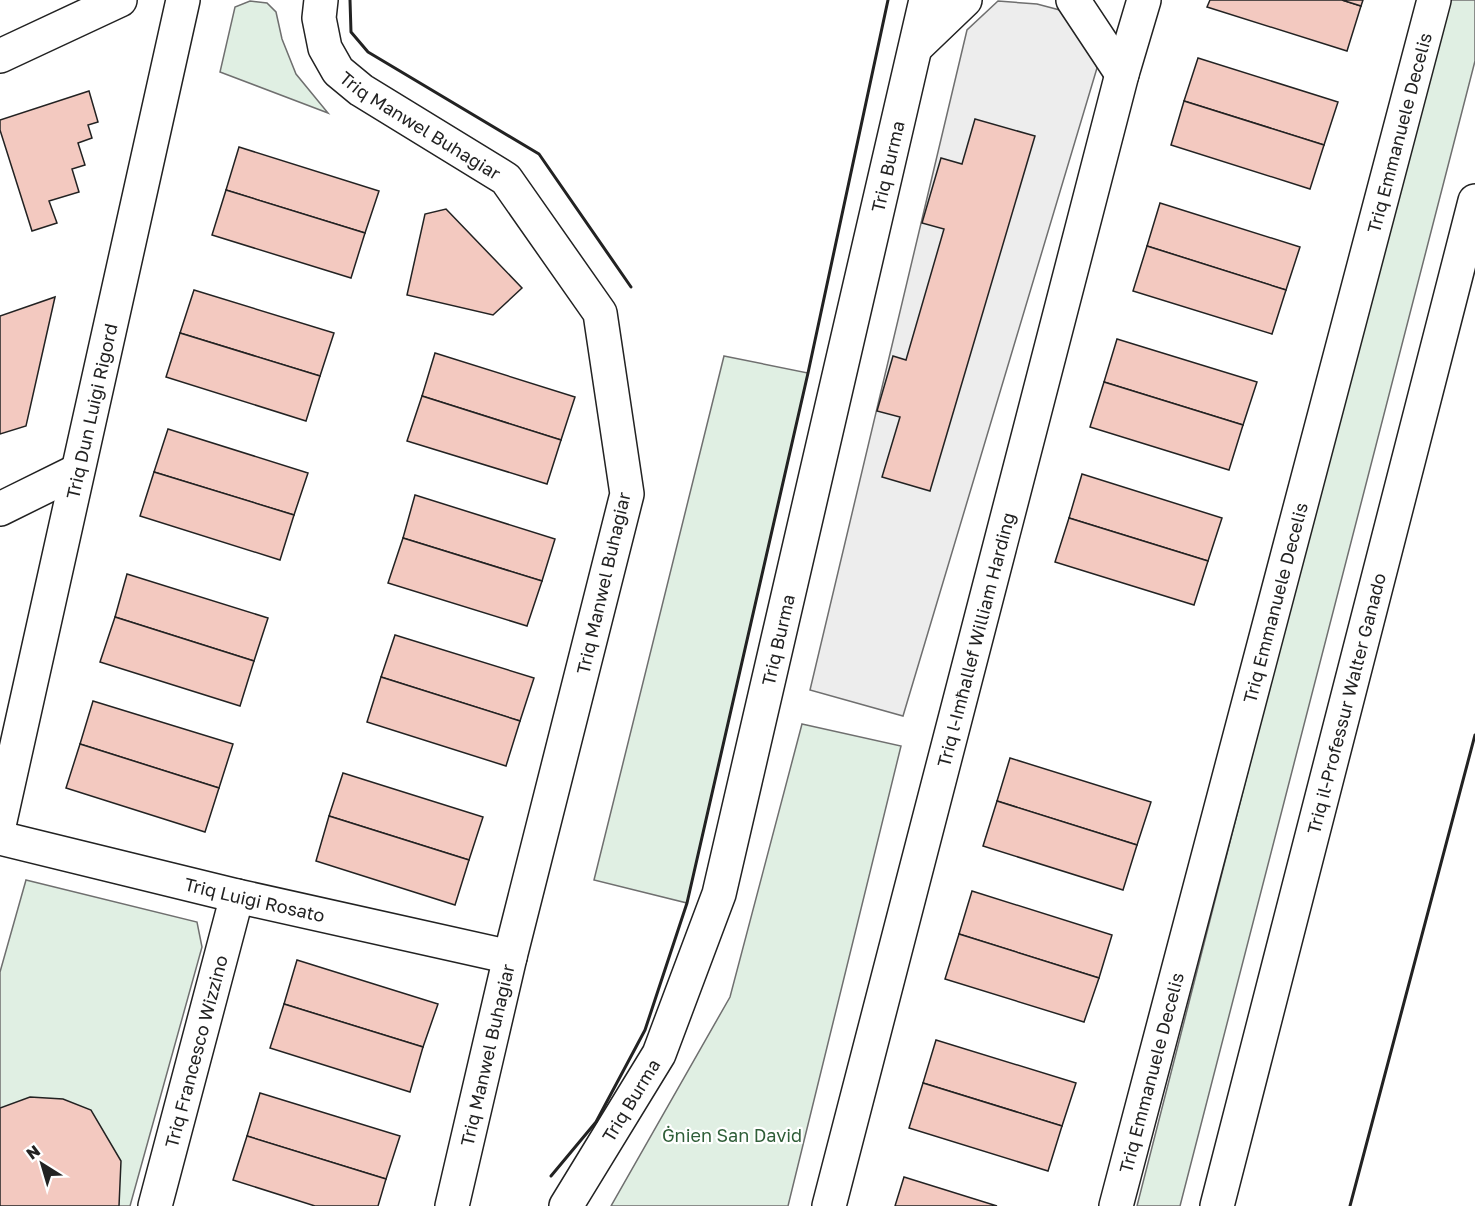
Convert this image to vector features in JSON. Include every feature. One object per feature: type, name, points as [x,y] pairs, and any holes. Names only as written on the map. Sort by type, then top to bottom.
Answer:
[{"type":"street","points":[[0,56],[120,0]]},
{"type":"street","name":"Triq Dun Luigi Rigord","points":[[0,821],[183,0]]},
{"type":"street","name":"Triq Manwel Buhagiar","points":[[321,0],[320,18],[325,48],[338,71],[361,90],[506,179],[600,313],[627,494],[510,957],[452,1206]]},
{"type":"street","name":"Triq Burma","points":[[566,1206],[659,1054],[719,894],[926,0]]},
{"type":"street","points":[[916,46],[965,0]]},
{"type":"street","points":[[1073,0],[1122,74]]},
{"type":"street","name":"Triq l-Imħallef William Harding","points":[[829,1206],[1122,74],[1144,0]]},
{"type":"street","name":"Triq Emmanuele Decelis","points":[[1116,1206],[1434,0]]},
{"type":"street","name":"Triq il-Professur Walter Ganado","points":[[1217,1206],[1475,201]]},
{"type":"street","points":[[0,509],[77,471]]},
{"type":"street","name":"Triq Luigi Rosato","points":[[0,838],[237,896],[510,957]]},
{"type":"street","name":"Triq Francesco Wizzino","points":[[155,1206],[237,896]]},
{"type":"green space","points":[[1445,0],[1475,0],[1475,61],[1180,1206],[1137,1206]]},
{"type":"green space","points":[[250,1],[267,3],[276,12],[282,39],[296,74],[328,113],[220,72],[235,7]]},
{"type":"green space","points":[[724,356],[808,373],[687,903],[594,880]]},
{"type":"green space","name":"Ġnien San David","points":[[802,724],[901,746],[788,1206],[611,1206],[730,997]]},
{"type":"green space","points":[[26,880],[197,922],[202,947],[130,1206],[0,1206],[0,972]]},
{"type":"shaded area","points":[[998,1],[1037,4],[1071,13],[1086,32],[1097,68],[903,716],[810,690],[967,30]]},
{"type":"building","points":[[1210,0],[1342,0],[1361,6],[1347,51],[1207,7]]},
{"type":"building","points":[[1342,0],[1363,0],[1361,6]]},
{"type":"building","points":[[1198,58],[1338,102],[1324,145],[1184,101]]},
{"type":"building","points":[[89,91],[98,122],[88,125],[92,138],[78,143],[85,165],[72,169],[79,192],[49,201],[57,223],[32,231],[0,130],[0,120]]},
{"type":"building","points":[[1184,101],[1324,145],[1310,189],[1171,145]]},
{"type":"building","points":[[975,119],[1035,136],[930,491],[882,477],[900,417],[877,411],[893,356],[906,360],[944,229],[922,223],[941,158],[962,164]]},
{"type":"building","points":[[239,147],[379,191],[365,233],[226,190]]},
{"type":"building","points":[[226,190],[365,233],[351,278],[212,235]]},
{"type":"building","points":[[1160,203],[1300,247],[1286,290],[1147,246]]},
{"type":"building","points":[[446,209],[522,288],[493,315],[407,295],[425,214]]},
{"type":"building","points":[[1147,246],[1286,290],[1272,334],[1133,291]]},
{"type":"building","points":[[194,290],[334,333],[320,376],[180,333]]},
{"type":"building","points":[[55,297],[26,426],[0,434],[0,316]]},
{"type":"building","points":[[180,333],[320,376],[306,421],[166,377]]},
{"type":"building","points":[[1117,339],[1257,382],[1243,425],[1104,382]]},
{"type":"building","points":[[435,353],[575,397],[561,440],[422,396]]},
{"type":"building","points":[[1104,382],[1243,425],[1229,470],[1090,427]]},
{"type":"building","points":[[422,396],[561,440],[547,484],[407,441]]},
{"type":"building","points":[[168,429],[308,473],[294,515],[154,472]]},
{"type":"building","points":[[154,472],[294,515],[280,560],[140,516]]},
{"type":"building","points":[[1082,474],[1222,518],[1208,561],[1069,518]]},
{"type":"building","points":[[415,495],[555,539],[542,581],[403,538]]},
{"type":"building","points":[[1069,518],[1208,561],[1194,605],[1055,562]]},
{"type":"building","points":[[403,538],[542,581],[527,626],[388,583]]},
{"type":"building","points":[[127,574],[268,618],[254,661],[115,617]]},
{"type":"building","points":[[115,617],[254,661],[240,706],[100,662]]},
{"type":"building","points":[[395,635],[534,678],[520,721],[381,677]]},
{"type":"building","points":[[381,677],[520,721],[506,766],[367,722]]},
{"type":"building","points":[[93,701],[233,744],[219,788],[80,744]]},
{"type":"building","points":[[80,744],[219,788],[205,832],[66,788]]},
{"type":"building","points":[[1010,758],[1151,802],[1137,845],[997,801]]},
{"type":"building","points":[[343,773],[483,817],[469,860],[329,816]]},
{"type":"building","points":[[997,801],[1137,845],[1123,890],[983,846]]},
{"type":"building","points":[[329,816],[469,860],[455,905],[316,861]]},
{"type":"building","points":[[972,891],[1112,935],[1099,978],[959,934]]},
{"type":"building","points":[[959,934],[1099,978],[1084,1022],[945,979]]},
{"type":"building","points":[[297,960],[438,1004],[423,1047],[284,1004]]},
{"type":"building","points":[[284,1004],[423,1047],[410,1092],[270,1048]]},
{"type":"building","points":[[936,1040],[1076,1083],[1062,1126],[923,1083]]},
{"type":"building","points":[[923,1083],[1062,1126],[1048,1171],[909,1128]]},
{"type":"building","points":[[260,1093],[400,1136],[386,1179],[247,1136]]},
{"type":"building","points":[[30,1097],[63,1099],[91,1110],[121,1161],[119,1206],[0,1206],[0,1108]]},
{"type":"building","points":[[247,1136],[386,1179],[378,1206],[315,1206],[233,1180]]},
{"type":"building","points":[[904,1177],[997,1206],[895,1206]]},
{"type":"wall","points":[[350,0],[351,32],[368,52],[539,154],[631,287]]},
{"type":"wall","points":[[551,1176],[596,1122],[645,1030],[687,903],[808,373],[888,0]]},
{"type":"wall","points":[[1350,1206],[1475,735]]}]
